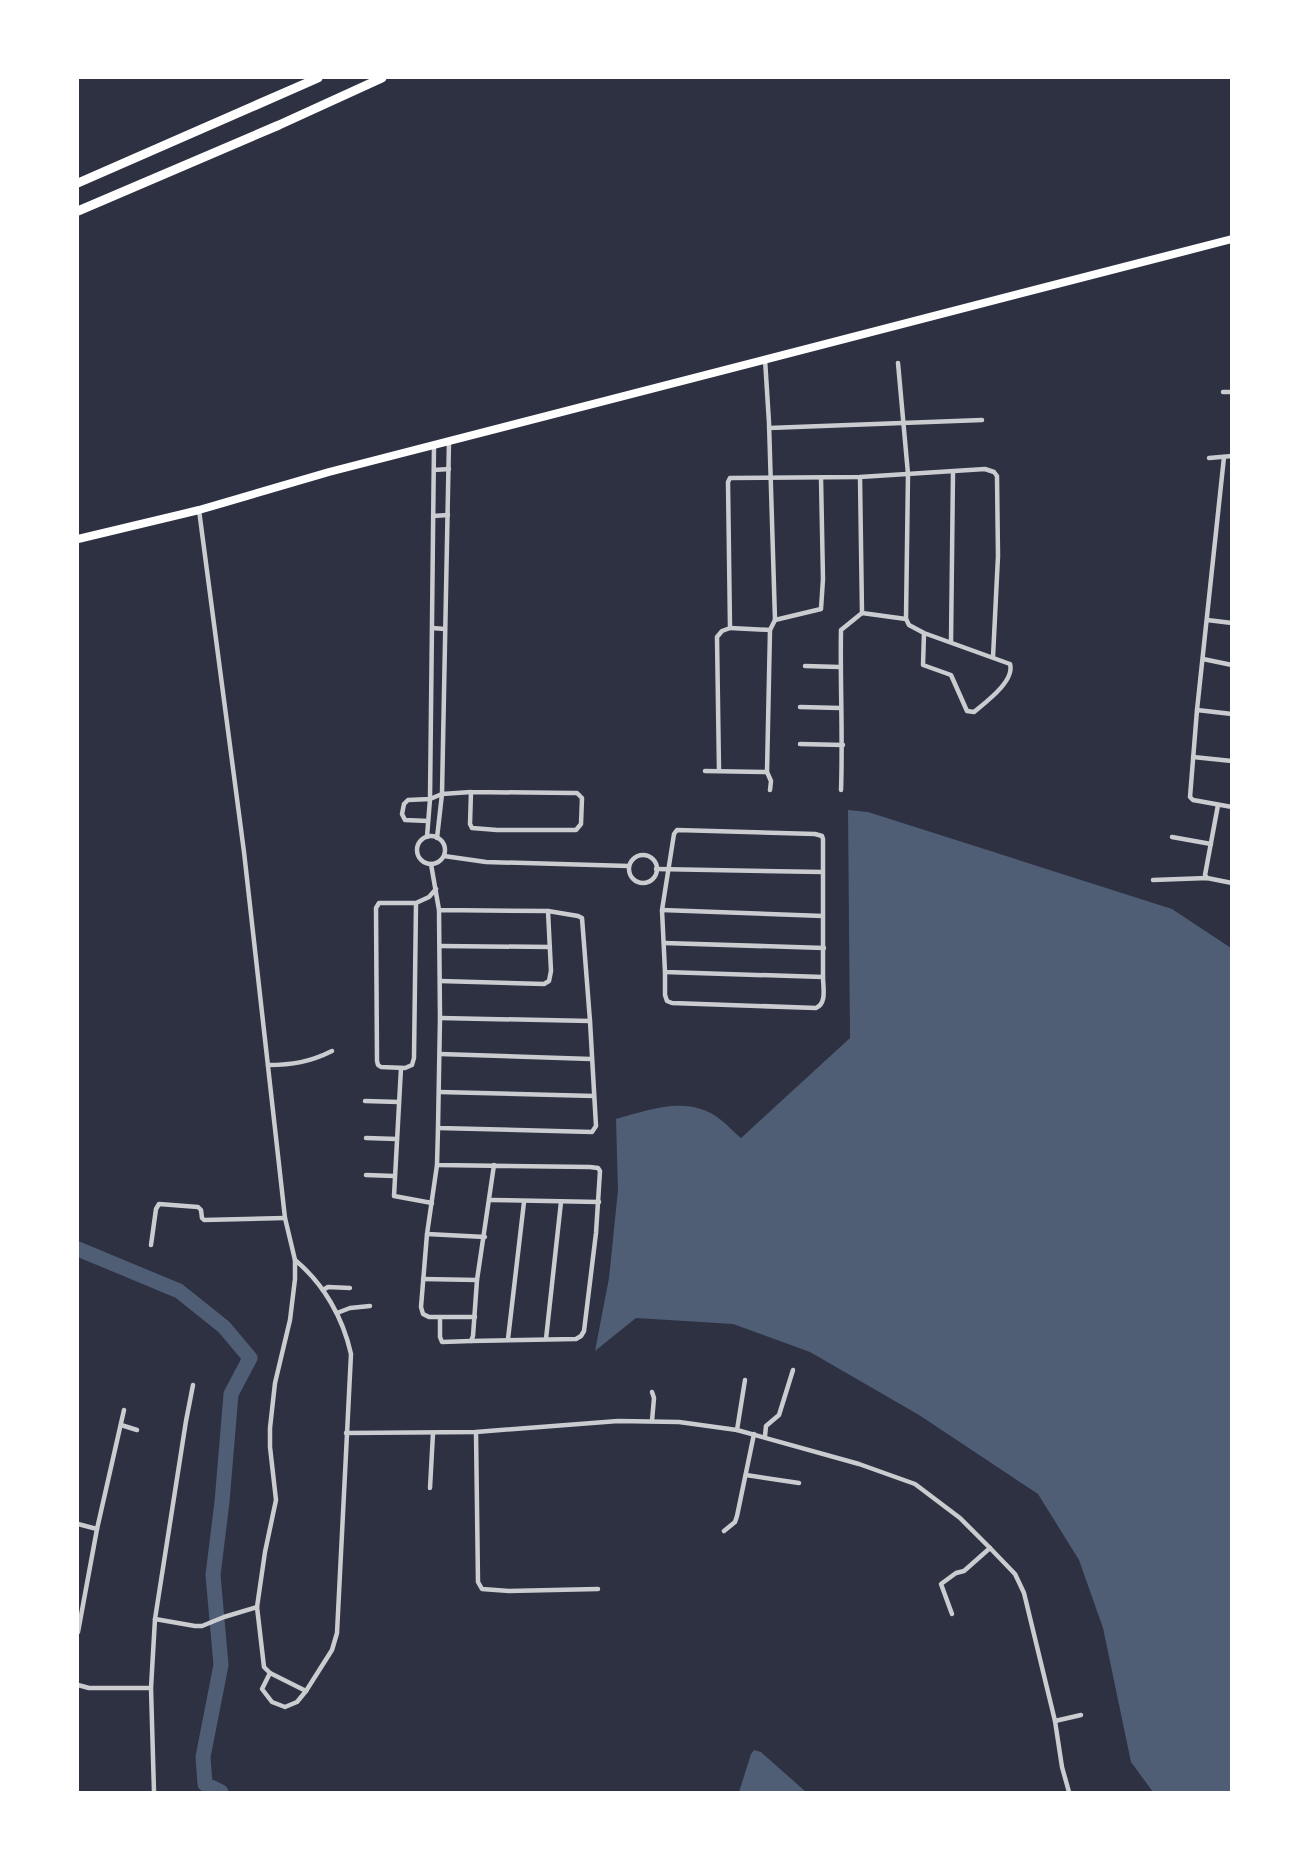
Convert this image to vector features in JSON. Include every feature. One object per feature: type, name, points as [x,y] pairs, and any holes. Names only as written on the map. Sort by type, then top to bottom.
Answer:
[{"type":"highway","points":[[78,183],[318,78]]},
{"type":"highway","points":[[78,211],[382,78]]},
{"type":"highway","points":[[78,540],[199,510],[329,472],[765,358],[1232,239]]},
{"type":"street","points":[[765,358],[775,620],[770,630],[767,772],[771,781],[770,790]]},
{"type":"street","points":[[898,363],[908,474],[906,619],[909,625],[924,633],[1010,664],[1011,672],[1006,682],[974,712],[967,712],[951,676],[923,666],[924,633]]},
{"type":"street","points":[[1222,392],[1232,392]]},
{"type":"street","points":[[769,428],[982,420]]},
{"type":"street","points":[[436,838],[442,794],[449,441]]},
{"type":"street","points":[[427,837],[436,838],[444,845],[444,856],[439,861],[431,864],[423,860],[418,853],[419,844],[427,837],[430,800],[434,445]]},
{"type":"street","points":[[1209,458],[1232,456]]},
{"type":"street","points":[[1224,457],[1197,710],[1190,796],[1193,800],[1232,807]]},
{"type":"street","points":[[434,470],[449,469]]},
{"type":"street","points":[[730,628],[728,480],[730,478],[821,478],[988,469],[997,476],[998,556],[993,657]]},
{"type":"street","points":[[950,642],[953,472]]},
{"type":"street","points":[[860,476],[862,613]]},
{"type":"street","points":[[775,620],[821,609],[823,579],[821,478]]},
{"type":"street","points":[[199,510],[244,852],[285,1218],[295,1260],[295,1279],[290,1320],[275,1383],[271,1414],[270,1447],[276,1500],[265,1552],[258,1607],[264,1667],[270,1673],[306,1691]]},
{"type":"street","points":[[433,516],[448,515]]},
{"type":"street","points":[[841,790],[843,745],[840,708],[840,630],[862,613],[906,619]]},
{"type":"street","points":[[1207,620],[1232,623]]},
{"type":"street","points":[[432,628],[445,629]]},
{"type":"street","points":[[719,770],[717,637],[722,631],[730,628],[770,630]]},
{"type":"street","points":[[1203,659],[1232,665]]},
{"type":"street","points":[[805,666],[840,667]]},
{"type":"street","points":[[800,707],[840,708]]},
{"type":"street","points":[[1197,710],[1232,714]]},
{"type":"street","points":[[800,744],[843,745]]},
{"type":"street","points":[[1193,757],[1232,761]]},
{"type":"street","points":[[705,771],[767,772]]},
{"type":"street","points":[[428,821],[405,820],[402,814],[404,804],[408,800],[430,800],[442,794],[471,792],[577,793],[582,798],[581,824],[576,830],[497,830],[472,828],[470,824],[471,792]]},
{"type":"street","points":[[1206,878],[1218,805]]},
{"type":"street","points":[[675,831],[819,834],[823,839],[822,872],[824,1001],[821,1006],[816,1008],[672,1003],[667,1001],[665,995],[662,910],[675,831]]},
{"type":"street","points":[[1172,837],[1211,844]]},
{"type":"street","points":[[444,856],[486,862],[629,866]]},
{"type":"street","points":[[637,856],[646,856],[653,860],[656,873],[650,880],[642,883],[637,882],[630,875],[629,866],[637,856]]},
{"type":"street","points":[[431,864],[439,910],[440,1092],[437,1165],[421,1307],[423,1314],[429,1317],[475,1318]]},
{"type":"street","points":[[656,868],[669,870],[822,872]]},
{"type":"street","points":[[1153,880],[1206,878],[1232,883]]},
{"type":"street","points":[[416,903],[414,1058],[412,1065],[401,1068],[381,1067],[377,1062],[376,908],[379,903],[416,903],[429,897],[436,889]]},
{"type":"street","points":[[438,1128],[592,1132],[596,1126],[582,918],[548,911],[439,910]]},
{"type":"street","points":[[662,910],[823,916]]},
{"type":"street","points":[[440,982],[544,984],[549,981],[548,911]]},
{"type":"street","points":[[664,943],[824,948]]},
{"type":"street","points":[[440,946],[550,947]]},
{"type":"street","points":[[665,972],[823,977]]},
{"type":"street","points":[[440,1018],[590,1021]]},
{"type":"street","points":[[268,1065],[302,1063],[332,1051]]},
{"type":"street","points":[[440,1054],[592,1059]]},
{"type":"street","points":[[401,1068],[394,1196],[432,1203]]},
{"type":"street","points":[[440,1092],[594,1096]]},
{"type":"street","points":[[365,1101],[399,1102]]},
{"type":"street","points":[[366,1138],[397,1139]]},
{"type":"street","points":[[437,1165],[595,1167],[598,1168],[600,1173],[599,1202],[584,1331],[581,1336],[576,1339],[508,1339],[442,1342],[440,1337],[440,1318]]},
{"type":"street","points":[[471,1341],[475,1318],[477,1280],[494,1165]]},
{"type":"street","points":[[366,1175],[394,1176]]},
{"type":"street","points":[[490,1200],[599,1202]]},
{"type":"street","points":[[508,1339],[524,1202]]},
{"type":"street","points":[[546,1339],[561,1202]]},
{"type":"street","points":[[151,1245],[156,1209],[159,1204],[198,1206],[204,1220],[285,1218]]},
{"type":"street","points":[[428,1234],[484,1237]]},
{"type":"street","points":[[270,1673],[262,1689],[272,1702],[285,1707],[297,1702],[332,1650],[337,1633],[346,1433],[352,1369],[351,1354],[346,1333],[337,1312],[323,1290],[306,1269],[295,1260]]},
{"type":"street","points":[[423,1279],[477,1280]]},
{"type":"street","points":[[323,1290],[328,1287],[350,1288]]},
{"type":"street","points":[[337,1312],[350,1308],[370,1306]]},
{"type":"street","points":[[765,1436],[766,1426],[779,1415],[793,1370]]},
{"type":"street","points":[[737,1430],[745,1380]]},
{"type":"street","points":[[154,1792],[151,1688],[155,1619],[193,1386]]},
{"type":"street","points":[[652,1392],[654,1398],[652,1421]]},
{"type":"street","points":[[78,1632],[97,1529],[124,1410]]},
{"type":"street","points":[[346,1433],[476,1432],[618,1421],[679,1422],[765,1436],[859,1464],[915,1484],[960,1518],[1015,1574],[1024,1593],[1056,1721],[1062,1767],[1070,1792]]},
{"type":"street","points":[[121,1425],[137,1430]]},
{"type":"street","points":[[476,1432],[478,1582],[482,1589],[509,1591],[598,1589]]},
{"type":"street","points":[[430,1488],[433,1433]]},
{"type":"street","points":[[724,1531],[735,1522],[754,1434]]},
{"type":"street","points":[[746,1475],[800,1483]]},
{"type":"street","points":[[78,1524],[97,1529]]},
{"type":"street","points":[[952,1614],[941,1584],[956,1573],[964,1571],[990,1548]]},
{"type":"street","points":[[155,1619],[202,1626],[224,1616],[258,1607]]},
{"type":"street","points":[[78,1685],[89,1688],[151,1688]]},
{"type":"street","points":[[1056,1721],[1080,1715]]},
{"type":"water","points":[[848,810],[868,812],[1172,909],[1231,948],[1231,1792],[1153,1792],[1131,1762],[1103,1628],[1079,1560],[1038,1494],[919,1415],[810,1352],[733,1324],[636,1318],[595,1351],[609,1278],[618,1190],[616,1119],[669,1106],[683,1106],[709,1112],[741,1138],[850,1038]]},
{"type":"water","points":[[754,1750],[761,1752],[806,1792],[739,1792]]},
{"type":"waterway","points":[[78,1249],[179,1291],[224,1327],[250,1358],[231,1394],[222,1502],[213,1575],[221,1665],[203,1757],[205,1784],[221,1792]]}]
